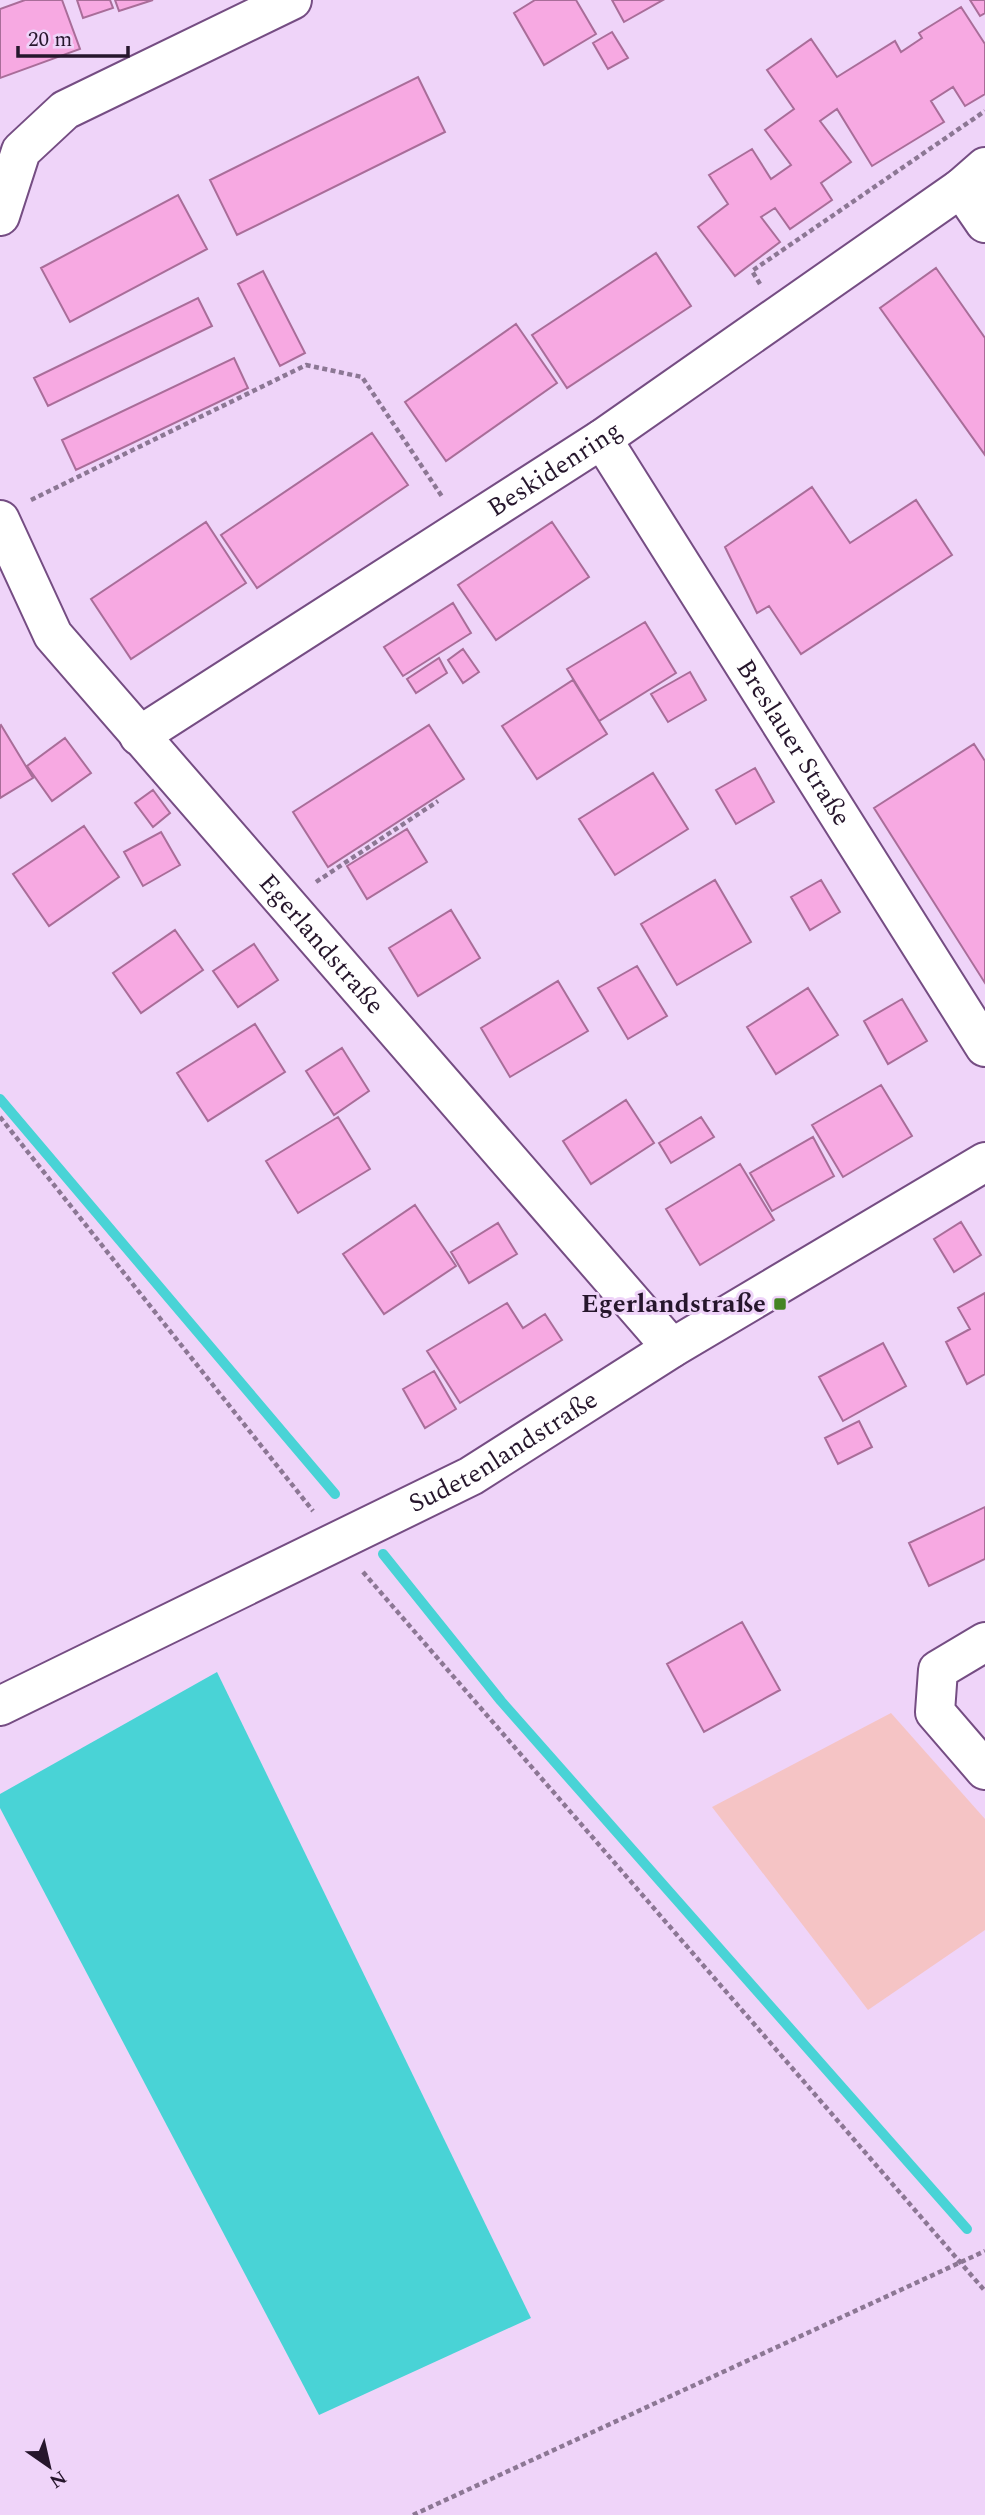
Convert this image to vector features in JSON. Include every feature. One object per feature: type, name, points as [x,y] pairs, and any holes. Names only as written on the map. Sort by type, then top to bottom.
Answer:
[{"type":"street","points":[[0,216],[21,151],[65,110],[292,0]]},
{"type":"street","name":"Beskidenring","points":[[139,736],[602,439],[973,177],[985,223]]},
{"type":"street","name":"Breslauer Straße","points":[[602,439],[985,1047]]},
{"type":"street","name":"Egerlandstraße","points":[[11,513],[53,635],[672,1348]]},
{"type":"street","name":"Sudetenlandstraße","points":[[0,1706],[471,1476],[672,1348],[985,1162]]},
{"type":"street","points":[[985,1642],[938,1670],[935,1712],[985,1770]]},
{"type":"path","points":[[781,314],[752,271],[985,111]]},
{"type":"path","points":[[11,513],[306,365],[362,377],[463,528]]},
{"type":"path","points":[[284,903],[438,801]]},
{"type":"path","points":[[0,1117],[337,1542],[985,2291]]},
{"type":"path","points":[[413,2515],[985,2251]]},
{"type":"shaded area","points":[[217,1672],[531,2318],[319,2415],[0,1808],[0,1794]]},
{"type":"shaded area","points":[[891,1713],[985,1819],[985,1930],[868,2010],[712,1807]]},
{"type":"building","points":[[25,0],[62,0],[80,49],[0,78],[0,9]]},
{"type":"building","points":[[77,0],[110,0],[113,8],[83,18]]},
{"type":"building","points":[[115,0],[153,0],[119,11]]},
{"type":"building","points":[[535,0],[576,0],[596,34],[544,65],[514,13]]},
{"type":"building","points":[[612,0],[663,0],[624,22]]},
{"type":"building","points":[[970,0],[985,0],[985,13],[980,16]]},
{"type":"building","points":[[961,7],[985,44],[985,94],[965,106],[953,87],[931,101],[944,122],[872,166],[837,109],[820,121],[851,162],[821,183],[832,200],[790,229],[775,208],[761,217],[780,242],[735,276],[698,227],[728,204],[709,175],[752,149],[771,179],[791,165],[765,130],[794,109],[767,70],[811,39],[837,77],[895,41],[901,52],[922,38],[919,33]]},
{"type":"building","points":[[612,32],[628,58],[608,69],[593,43]]},
{"type":"building","points":[[418,77],[445,132],[237,235],[210,180]]},
{"type":"building","points":[[178,195],[207,249],[70,322],[41,268]]},
{"type":"building","points":[[656,253],[691,306],[567,388],[532,335]]},
{"type":"building","points":[[936,268],[985,338],[985,455],[880,308]]},
{"type":"building","points":[[263,271],[305,353],[280,366],[238,284]]},
{"type":"building","points":[[198,298],[212,326],[48,406],[34,378]]},
{"type":"building","points":[[516,324],[557,383],[446,461],[405,402]]},
{"type":"building","points":[[234,358],[248,388],[76,470],[62,440]]},
{"type":"building","points":[[372,433],[408,485],[257,588],[221,535]]},
{"type":"building","points":[[812,487],[850,543],[916,500],[952,555],[801,654],[769,606],[757,613],[725,547]]},
{"type":"building","points":[[206,522],[246,583],[131,659],[91,599]]},
{"type":"building","points":[[552,522],[589,577],[496,640],[458,585]]},
{"type":"building","points":[[453,603],[471,633],[403,676],[384,647]]},
{"type":"building","points":[[645,622],[676,673],[599,721],[567,669]]},
{"type":"building","points":[[463,649],[479,672],[463,683],[448,660]]},
{"type":"building","points":[[439,658],[447,673],[416,693],[407,679]]},
{"type":"building","points":[[690,672],[706,700],[668,722],[651,694]]},
{"type":"building","points":[[573,680],[607,734],[537,779],[502,726]]},
{"type":"building","points":[[429,725],[464,779],[328,867],[293,812]]},
{"type":"building","points":[[0,726],[33,778],[0,798]]},
{"type":"building","points":[[65,738],[91,773],[52,801],[27,766]]},
{"type":"building","points":[[974,744],[985,761],[985,983],[874,808]]},
{"type":"building","points":[[755,768],[774,802],[736,824],[716,790]]},
{"type":"building","points":[[653,773],[688,829],[615,875],[579,819]]},
{"type":"building","points":[[153,790],[170,813],[153,827],[135,803]]},
{"type":"building","points":[[84,826],[119,877],[49,926],[13,874]]},
{"type":"building","points":[[407,829],[427,862],[367,899],[347,866]]},
{"type":"building","points":[[161,832],[180,865],[143,886],[124,852]]},
{"type":"building","points":[[715,880],[751,942],[677,985],[641,924]]},
{"type":"building","points":[[821,880],[840,912],[810,930],[791,897]]},
{"type":"building","points":[[451,910],[480,958],[418,996],[389,948]]},
{"type":"building","points":[[175,930],[203,970],[141,1013],[113,973]]},
{"type":"building","points":[[254,944],[278,980],[238,1007],[213,971]]},
{"type":"building","points":[[637,966],[667,1016],[628,1039],[598,988]]},
{"type":"building","points":[[558,981],[588,1031],[510,1077],[481,1028]]},
{"type":"building","points":[[808,988],[838,1035],[776,1074],[747,1027]]},
{"type":"building","points":[[902,999],[927,1041],[888,1064],[864,1021]]},
{"type":"building","points":[[255,1024],[285,1072],[208,1121],[177,1073]]},
{"type":"building","points":[[342,1048],[369,1091],[334,1115],[306,1071]]},
{"type":"building","points":[[881,1085],[912,1136],[843,1177],[812,1125]]},
{"type":"building","points":[[626,1100],[654,1143],[591,1184],[563,1141]]},
{"type":"building","points":[[338,1117],[370,1169],[298,1213],[266,1161]]},
{"type":"building","points":[[701,1117],[714,1137],[671,1163],[659,1143]]},
{"type":"building","points":[[813,1137],[834,1176],[772,1211],[750,1173]]},
{"type":"building","points":[[740,1164],[774,1220],[700,1265],[666,1209]]},
{"type":"building","points":[[415,1205],[456,1266],[384,1314],[343,1254]]},
{"type":"building","points":[[961,1222],[981,1255],[954,1272],[934,1239]]},
{"type":"building","points":[[498,1223],[517,1254],[469,1283],[451,1252]]},
{"type":"building","points":[[985,1293],[985,1374],[967,1384],[946,1342],[970,1329],[958,1308]]},
{"type":"building","points":[[507,1303],[523,1328],[545,1314],[562,1340],[460,1403],[427,1351]]},
{"type":"building","points":[[883,1343],[906,1386],[843,1421],[819,1377]]},
{"type":"building","points":[[434,1371],[456,1409],[425,1428],[403,1389]]},
{"type":"building","points":[[859,1421],[872,1447],[838,1464],[825,1438]]},
{"type":"building","points":[[985,1507],[985,1559],[929,1586],[909,1543]]},
{"type":"building","points":[[742,1622],[780,1690],[704,1732],[667,1664]]},
{"type":"waterway","points":[[0,1099],[335,1494]]},
{"type":"waterway","points":[[383,1554],[501,1701],[967,2229]]},
{"type":"place","name":"Egerlandstraße","points":[[780,1304]]}]
